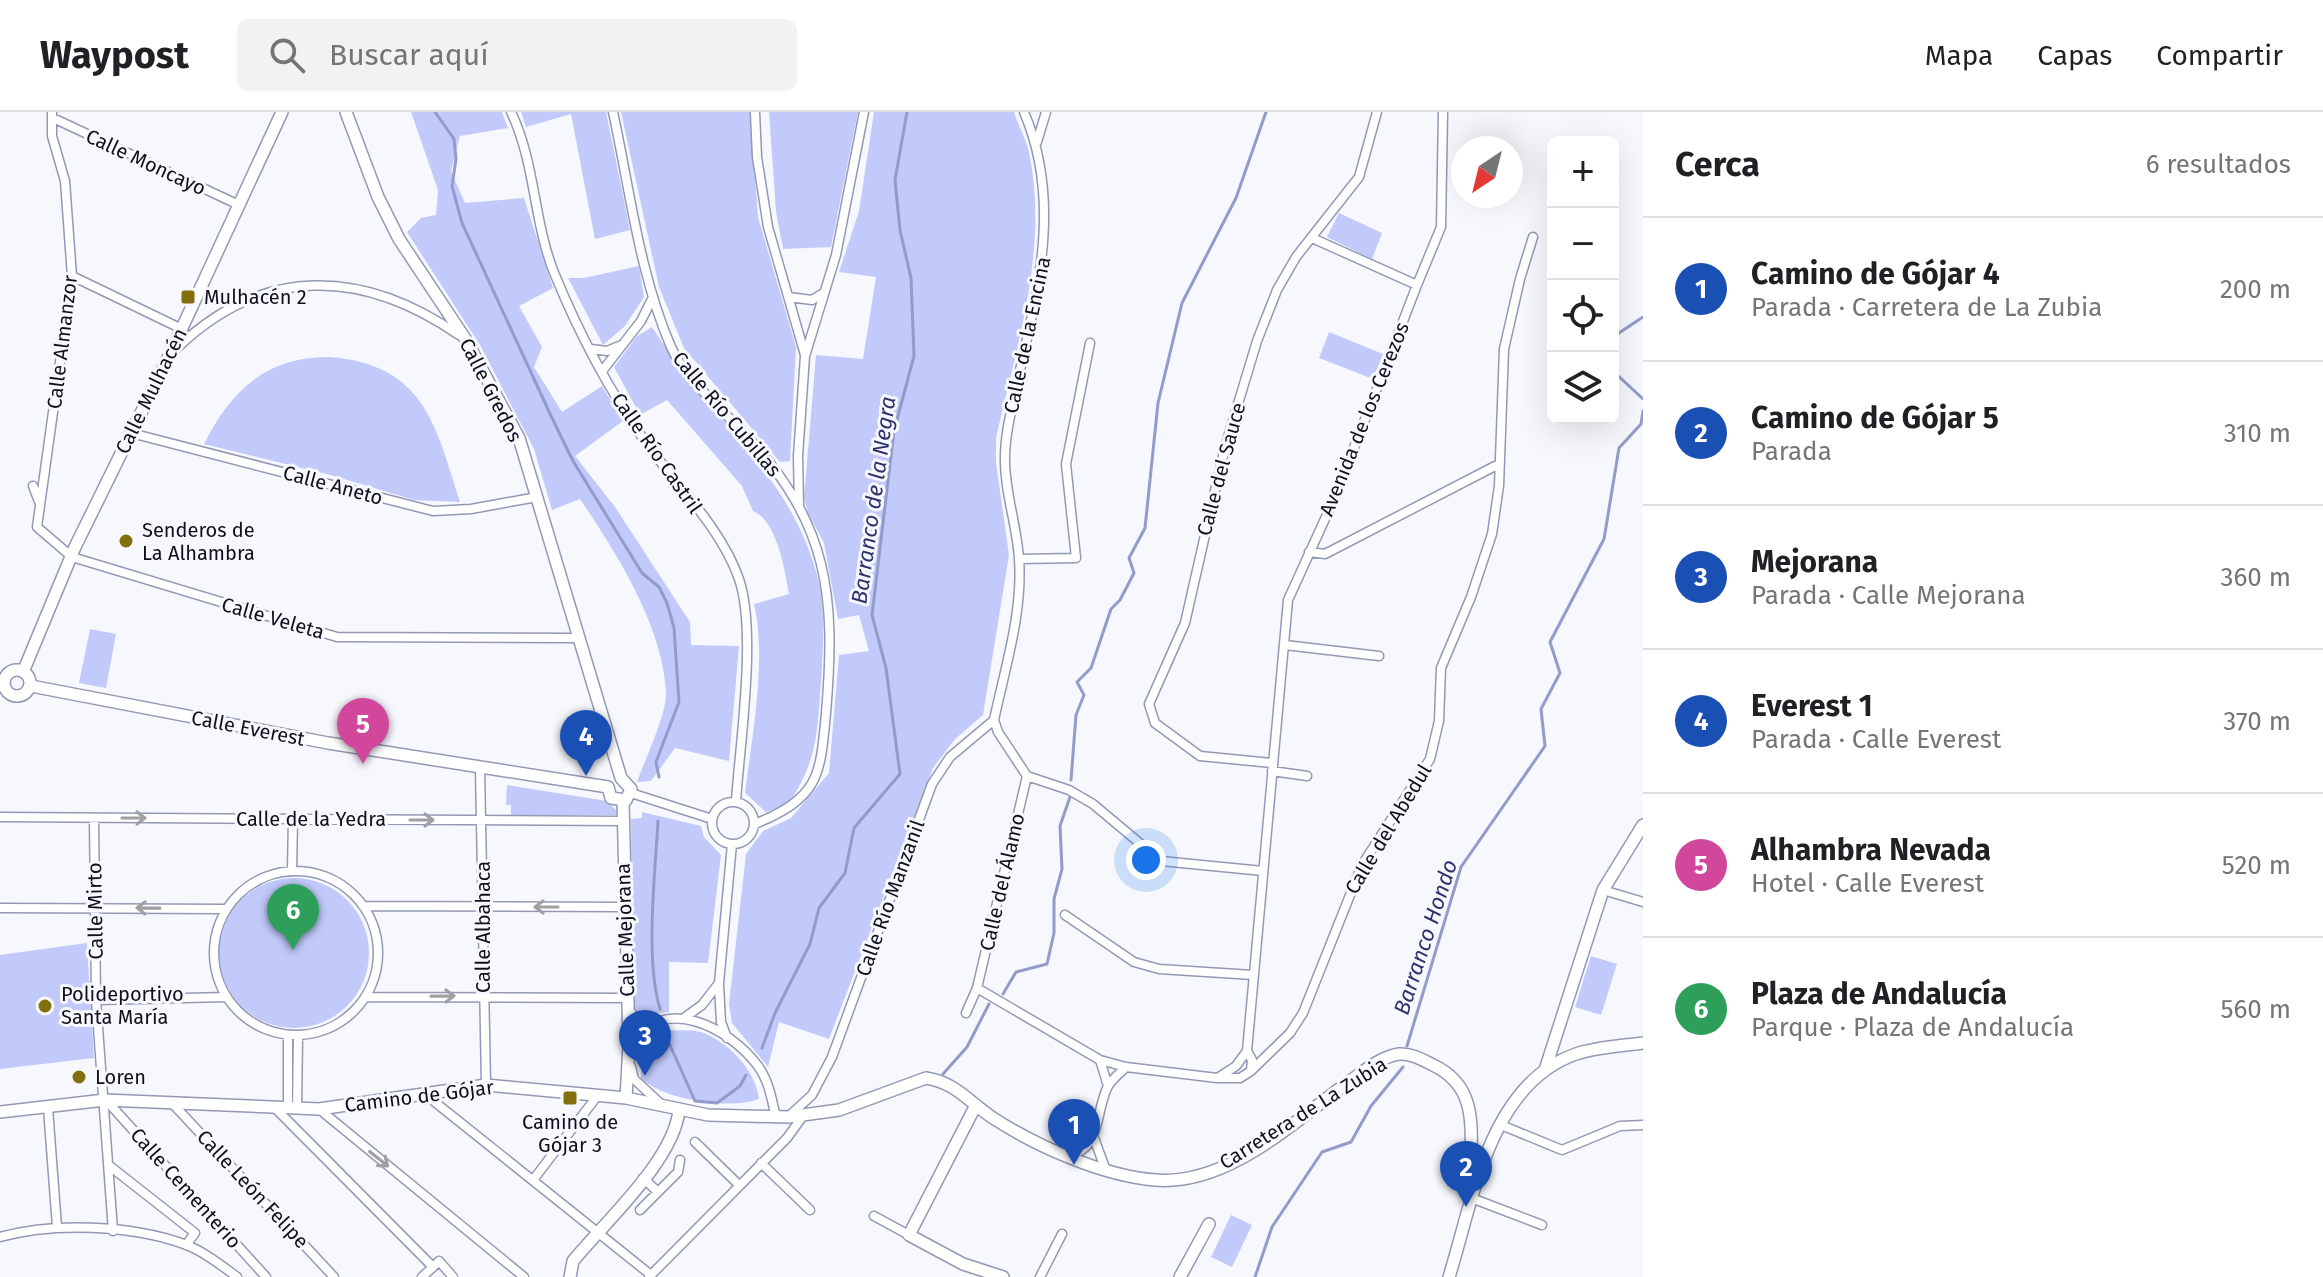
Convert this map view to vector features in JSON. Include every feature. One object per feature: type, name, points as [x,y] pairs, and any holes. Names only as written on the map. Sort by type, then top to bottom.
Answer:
[{"type":"street","name":"Calle Mulhacén","points":[[23,672],[72,557],[282,112]]},
{"type":"street","name":"Calle Gredos","points":[[346,112],[378,197],[399,239],[466,340],[519,438],[562,575],[576,638],[621,778]]},
{"type":"street","name":"Calle Río Castril","points":[[511,112],[530,162],[537,218],[554,273],[591,349],[642,438],[727,550],[740,580],[748,622],[736,801]]},
{"type":"street","name":"Calle Río Cubillas","points":[[613,112],[652,299],[672,351],[771,461],[814,536],[826,580],[832,633],[821,767],[802,798],[789,808],[755,824]]},
{"type":"street","points":[[755,112],[757,157],[768,227],[805,356]]},
{"type":"street","points":[[800,510],[798,456],[805,356],[836,255],[864,112]]},
{"type":"street","name":"Calle de la Encina","points":[[994,720],[1019,591],[1019,559],[1005,458],[1009,423],[1044,256],[1044,193],[1036,142],[1024,112]]},
{"type":"street","points":[[1036,142],[1046,112]]},
{"type":"street","name":"Calle del Sauce","points":[[1272,767],[1200,756],[1155,723],[1149,704],[1185,623],[1219,474],[1257,341],[1277,290],[1359,177],[1377,112]]},
{"type":"street","name":"Avenida de los Cerezos","points":[[1251,1071],[1252,1060],[1247,1051],[1253,975],[1290,591],[1335,497],[1441,227],[1443,112]]},
{"type":"street","name":"Calle Moncayo","points":[[52,115],[239,205]]},
{"type":"street","name":"Calle Almanzor","points":[[52,115],[52,136],[65,181],[72,276],[37,527],[72,557]]},
{"type":"street","name":"Calle del Abedul","points":[[1251,1071],[1290,1033],[1303,1013],[1362,865],[1430,759],[1439,721],[1441,668],[1483,565],[1497,498],[1504,349],[1533,237]]},
{"type":"street","points":[[1312,238],[1417,285]]},
{"type":"street","points":[[72,276],[182,329]]},
{"type":"street","points":[[170,354],[197,328],[247,300],[307,284],[352,287],[381,294],[437,320],[466,340]]},
{"type":"street","points":[[789,297],[812,300],[823,293]]},
{"type":"street","points":[[603,370],[641,321],[652,299]]},
{"type":"street","points":[[641,321],[651,318],[661,323]]},
{"type":"street","points":[[1019,559],[1076,558],[1066,464],[1090,343]]},
{"type":"street","points":[[591,349],[607,351],[620,345]]},
{"type":"street","name":"Calle Aneto","points":[[131,433],[433,511],[471,509],[537,497]]},
{"type":"street","name":"Avenida de los Cerezos","points":[[1309,552],[1325,554],[1499,464]]},
{"type":"street","points":[[33,486],[40,505]]},
{"type":"street","name":"Calle Veleta","points":[[72,557],[337,637],[576,638]]},
{"type":"street","points":[[1285,645],[1379,656]]},
{"type":"street","points":[[23,672],[32,680],[31,686],[19,694],[2,694],[3,675],[23,672]]},
{"type":"street","name":"Calle Everest","points":[[31,686],[328,743],[608,787]]},
{"type":"street","points":[[994,720],[998,732],[1027,776],[1069,790],[1093,804],[1161,861],[1263,871]]},
{"type":"street","name":"Calle Río Manzanil","points":[[782,1118],[812,1095],[832,1057],[932,784],[950,757],[994,720]]},
{"type":"street","points":[[1272,767],[1307,776]]},
{"type":"street","name":"Calle Albahaca","points":[[480,768],[486,1085]]},
{"type":"street","name":"Calle del Álamo","points":[[966,1013],[977,988],[1027,776]]},
{"type":"street","points":[[627,797],[628,781],[614,779],[608,787],[611,798],[627,797],[712,819]]},
{"type":"street","name":"Calle Mejorana","points":[[626,1098],[629,1045],[623,821],[627,797]]},
{"type":"street","points":[[736,801],[747,807],[755,824],[745,841],[732,844],[719,838],[712,819],[723,804],[736,801]]},
{"type":"street","name":"Calle de la Yedra","points":[[0,817],[623,821]]},
{"type":"street","name":"Calle Mirto","points":[[94,818],[96,1000],[111,1167],[113,1231]]},
{"type":"street","points":[[292,871],[293,819]]},
{"type":"street","points":[[1545,1070],[1603,890],[1643,825]]},
{"type":"street","points":[[728,1039],[721,1022],[719,983],[732,844]]},
{"type":"street","points":[[292,871],[324,876],[352,894],[363,906],[377,944],[377,965],[365,997],[342,1021],[327,1029],[293,1036],[250,1021],[227,997],[214,960],[214,940],[226,909],[243,889],[292,871]]},
{"type":"street","points":[[1603,890],[1643,902]]},
{"type":"street","points":[[363,906],[624,907]]},
{"type":"street","points":[[0,908],[226,909]]},
{"type":"street","points":[[1065,915],[1134,962],[1159,969],[1253,975]]},
{"type":"street","points":[[684,1018],[702,1005],[719,983]]},
{"type":"street","points":[[977,988],[1100,1060],[1126,1067],[1217,1078],[1240,1078],[1251,1071]]},
{"type":"street","points":[[365,997],[483,996],[627,1004],[640,1021],[650,1024]]},
{"type":"street","points":[[96,1000],[227,997]]},
{"type":"street","points":[[629,1045],[638,1032],[650,1024],[684,1018],[702,1020],[759,1067],[782,1118]]},
{"type":"street","points":[[293,1036],[287,1108],[433,1267]]},
{"type":"street","points":[[1449,1277],[1501,1125],[1520,1094],[1545,1070],[1593,1050],[1643,1043]]},
{"type":"street","points":[[1217,1078],[1236,1066],[1247,1051]]},
{"type":"street","name":"Carretera de La Zubia","points":[[926,1078],[940,1080],[958,1089],[976,1105],[1026,1136],[1068,1156],[1154,1180],[1181,1179],[1208,1173],[1246,1153],[1372,1066],[1399,1054],[1441,1068],[1463,1088],[1472,1120],[1471,1157],[1484,1170]]},
{"type":"street","points":[[629,1059],[634,1079],[663,1105]]},
{"type":"street","points":[[1100,1060],[1108,1086]]},
{"type":"street","points":[[1068,1156],[1076,1154],[1094,1138],[1108,1086],[1126,1067]]},
{"type":"street","name":"Camino de Gójar","points":[[0,1112],[105,1100],[319,1109],[486,1085],[626,1098],[708,1115],[782,1118],[839,1110],[926,1078]]},
{"type":"street","points":[[426,1095],[650,1276],[803,1116]]},
{"type":"street","points":[[533,1180],[598,1095]]},
{"type":"street","points":[[812,1095],[818,1114]]},
{"type":"street","name":"Calle Cementerio","points":[[105,1100],[266,1277]]},
{"type":"street","name":"Calle León Felipe","points":[[172,1102],[334,1277]]},
{"type":"street","points":[[909,1235],[976,1105]]},
{"type":"street","points":[[48,1108],[57,1227]]},
{"type":"street","points":[[319,1109],[524,1277]]},
{"type":"street","points":[[570,1277],[573,1261],[643,1178],[677,1128],[679,1110]]},
{"type":"street","points":[[1501,1125],[1562,1150],[1572,1149],[1620,1126],[1643,1125]]},
{"type":"street","points":[[1094,1138],[1105,1168]]},
{"type":"street","points":[[695,1142],[739,1185]]},
{"type":"street","points":[[640,1210],[678,1172],[680,1160]]},
{"type":"street","points":[[761,1163],[810,1210]]},
{"type":"street","points":[[111,1167],[195,1233],[186,1245]]},
{"type":"street","points":[[643,1178],[658,1192]]},
{"type":"street","points":[[1474,1199],[1542,1225]]},
{"type":"street","points":[[874,1216],[963,1264],[1003,1277]]},
{"type":"street","points":[[1180,1277],[1209,1224]]},
{"type":"street","points":[[0,1237],[57,1227],[113,1231],[186,1245],[237,1277]]},
{"type":"street","points":[[1040,1277],[1062,1234]]},
{"type":"street","points":[[422,1277],[439,1261],[453,1277]]},
{"type":"shaded area","points":[[411,112],[502,112],[508,128],[460,136],[451,171],[465,203],[524,198],[553,288],[519,306],[542,347],[534,367],[562,412],[602,386],[623,421],[575,456],[615,507],[690,622],[691,645],[739,646],[729,761],[675,748],[651,781],[637,782],[665,703],[663,669],[657,643],[623,567],[580,499],[552,510],[534,449],[480,345],[407,232],[421,218],[436,215],[438,190]]},
{"type":"shaded area","points":[[521,112],[606,112],[630,230],[595,239],[571,114],[526,127]]},
{"type":"shaded area","points":[[621,112],[750,112],[758,217],[796,347],[790,461],[780,462],[684,348],[659,287]]},
{"type":"shaded area","points":[[769,112],[858,112],[831,247],[783,249],[776,212]]},
{"type":"shaded area","points":[[874,112],[1014,112],[1028,147],[1034,188],[1033,260],[1021,332],[996,438],[996,463],[1009,555],[983,715],[955,739],[933,768],[829,1039],[779,1022],[768,1067],[732,1023],[729,1004],[746,854],[763,831],[791,818],[829,773],[839,655],[869,651],[859,615],[838,619],[824,543],[808,513],[804,498],[816,355],[863,359],[876,277],[839,272],[859,211]]},
{"type":"shaded area","points":[[1339,213],[1382,233],[1372,259],[1327,237]]},
{"type":"shaded area","points":[[639,266],[644,297],[625,326],[603,345],[568,278],[584,278]]},
{"type":"shaded area","points":[[652,327],[769,477],[806,542],[818,579],[823,644],[818,716],[811,759],[789,803],[766,812],[745,793],[759,673],[754,604],[789,594],[782,560],[774,535],[761,516],[753,511],[742,486],[667,400],[640,415],[614,367],[637,336]]},
{"type":"shaded area","points":[[1329,332],[1383,354],[1373,379],[1319,358]]},
{"type":"shaded area","points":[[329,357],[361,362],[386,372],[406,386],[433,424],[460,502],[414,500],[334,476],[204,444],[226,408],[253,381],[287,363]]},
{"type":"shaded area","points":[[90,629],[116,634],[106,688],[79,683]]},
{"type":"shaded area","points":[[507,785],[607,801],[617,811],[616,815],[511,815],[511,805],[506,805]]},
{"type":"shaded area","points":[[642,812],[701,826],[704,837],[721,855],[708,963],[669,962],[669,1012],[640,1015],[633,1009],[631,819],[642,818]]},
{"type":"shaded area","points":[[294,878],[323,883],[347,900],[364,924],[369,953],[364,982],[347,1006],[323,1023],[294,1028],[265,1023],[241,1006],[224,982],[219,953],[224,924],[241,900],[265,883]]},
{"type":"shaded area","name":"Polideportivo Santa María","points":[[87,943],[94,1058],[0,1069],[0,955]]},
{"type":"shaded area","points":[[1591,956],[1617,964],[1601,1015],[1575,1007]]},
{"type":"shaded area","points":[[665,1030],[700,1032],[723,1044],[753,1078],[759,1099],[731,1103],[697,1101],[651,1086],[641,1078],[641,1047]]},
{"type":"shaded area","points":[[1231,1215],[1252,1225],[1232,1267],[1211,1257]]},
{"type":"waterway","points":[[435,112],[454,139],[456,159],[452,186],[462,223],[552,418],[573,461],[642,573],[659,587],[667,603],[674,628],[679,702],[656,762],[659,777]]},
{"type":"waterway","name":"Barranco de la Negra","points":[[762,1048],[775,1013],[810,944],[819,908],[845,873],[854,828],[900,774],[886,668],[872,615],[894,431],[914,356],[911,278],[900,230],[895,180],[907,112]]},
{"type":"waterway","points":[[1071,780],[1076,715],[1084,695],[1077,682],[1091,668],[1111,609],[1120,600],[1134,573],[1129,558],[1145,528],[1158,403],[1182,303],[1236,198],[1266,112]]},
{"type":"waterway","name":"Barranco Hondo","points":[[1619,333],[1643,317]]},
{"type":"waterway","name":"Barranco Hondo","points":[[1619,377],[1643,399]]},
{"type":"waterway","name":"Barranco Hondo","points":[[1407,1046],[1461,867],[1545,746],[1541,709],[1560,673],[1550,642],[1604,539],[1619,448],[1641,424],[1643,411]]},
{"type":"waterway","points":[[1003,994],[1016,972],[1047,964],[1054,933],[1054,899],[1062,869],[1060,826],[1070,797]]},
{"type":"waterway","points":[[658,821],[652,942],[655,989],[660,1009]]},
{"type":"waterway","points":[[943,1074],[967,1047],[989,1004]]},
{"type":"waterway","points":[[665,1034],[695,1101],[717,1103],[740,1086],[746,1075]]},
{"type":"waterway","name":"Barranco Hondo","points":[[1255,1277],[1272,1227],[1322,1152],[1351,1142],[1371,1106],[1403,1067]]},
{"type":"place","name":"Mulhacén 2","points":[[188,297]]},
{"type":"place","name":"Senderos de La Alhambra","points":[[126,541]]},
{"type":"place","name":"Alhambra Nevada","points":[[363,764]]},
{"type":"place","name":"Everest 1","points":[[586,776]]},
{"type":"place","name":"Plaza de Andalucía","points":[[293,950]]},
{"type":"place","name":"Polideportivo Santa María","points":[[45,1006]]},
{"type":"place","name":"Mejorana","points":[[645,1076]]},
{"type":"place","name":"Loren","points":[[79,1077]]},
{"type":"place","name":"Camino de Gójar 3","points":[[570,1098]]},
{"type":"place","name":"Camino de Gójar 4","points":[[1074,1165]]},
{"type":"place","name":"Camino de Gójar 5","points":[[1466,1207]]}]
